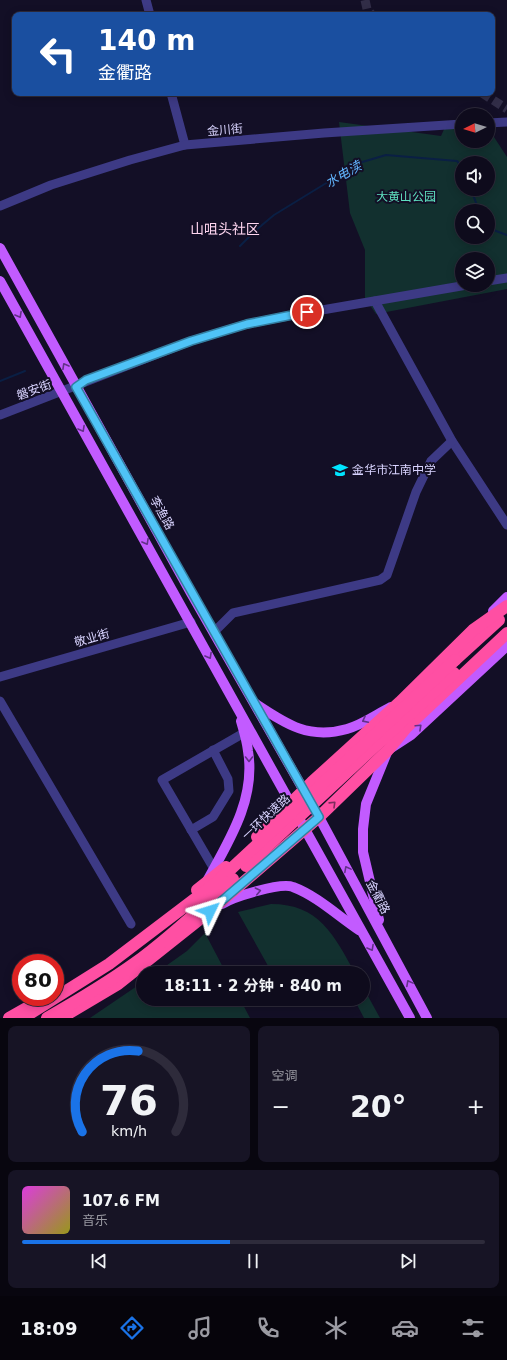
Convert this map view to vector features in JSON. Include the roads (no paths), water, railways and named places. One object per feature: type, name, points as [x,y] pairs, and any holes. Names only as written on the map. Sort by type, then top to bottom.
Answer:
[{"type":"highway","points":[[64,987],[90,972],[164,917],[231,862],[304,790],[400,702],[473,630],[507,606]]},
{"type":"highway","name":"一环快速路","points":[[47,1018],[91,993],[136,962],[200,909],[457,664],[507,612]]},
{"type":"highway","name":"一环快速路","points":[[23,1018],[109,964],[217,882],[457,664],[507,626]]},
{"type":"highway","points":[[61,1018],[118,984],[210,911],[319,817],[388,750],[406,728],[507,634]]},
{"type":"highway","points":[[9,1018],[30,1006]]},
{"type":"main road","name":"李渔路","points":[[0,248],[76,387],[304,790]]},
{"type":"main road","points":[[0,281],[191,622],[238,708],[247,731],[291,804],[410,1018]]},
{"type":"main road","points":[[473,630],[507,597]]},
{"type":"main road","points":[[383,935],[363,852],[363,829],[366,804],[388,750],[411,735],[507,646]]},
{"type":"main road","points":[[254,702],[287,724],[307,732],[327,733],[348,729],[400,702]]},
{"type":"main road","points":[[206,883],[237,826],[249,789],[249,753],[247,731]]},
{"type":"main road","name":"金衢路","points":[[304,790],[427,1018]]},
{"type":"main road","points":[[210,911],[228,900],[256,891],[291,886],[324,904],[362,932]]},
{"type":"street","points":[[146,0],[149,12]]},
{"type":"street","points":[[172,96],[185,145]]},
{"type":"street","points":[[495,123],[507,122]]},
{"type":"street","name":"金川街","points":[[0,206],[52,185],[130,160],[185,145],[324,133],[455,124]]},
{"type":"street","points":[[495,281],[507,278]]},
{"type":"street","name":"磐安街","points":[[0,416],[76,387],[86,380],[191,341],[247,324],[455,287]]},
{"type":"street","points":[[375,301],[452,441],[507,524]]},
{"type":"street","points":[[214,632],[233,613],[380,580],[387,575],[416,492],[431,461],[452,441]]},
{"type":"street","name":"敬业街","points":[[0,678],[191,622]]},
{"type":"street","points":[[0,701],[131,924]]},
{"type":"street","points":[[214,869],[162,780],[247,731]]},
{"type":"street","points":[[191,830],[213,817],[230,792],[228,779],[213,750]]},
{"type":"waterway","name":"水电渎","points":[[240,246],[274,215],[359,163],[386,155],[455,161]]},
{"type":"waterway","name":"水电渎","points":[[474,196],[476,204]]},
{"type":"waterway","name":"水电渎","points":[[495,231],[507,235]]},
{"type":"waterway","name":"水电渎","points":[[0,381],[25,371]]},
{"type":"tunnel","points":[[365,0],[367,9],[370,12]]},
{"type":"tunnel","points":[[487,96],[507,109]]},
{"type":"place","name":"金华市江南中学","points":[[340,470]]},
{"type":"district","name":"山咀头社区","points":[[225,229]]},
{"type":"park label","name":"大黄山公园","points":[[406,197]]}]
